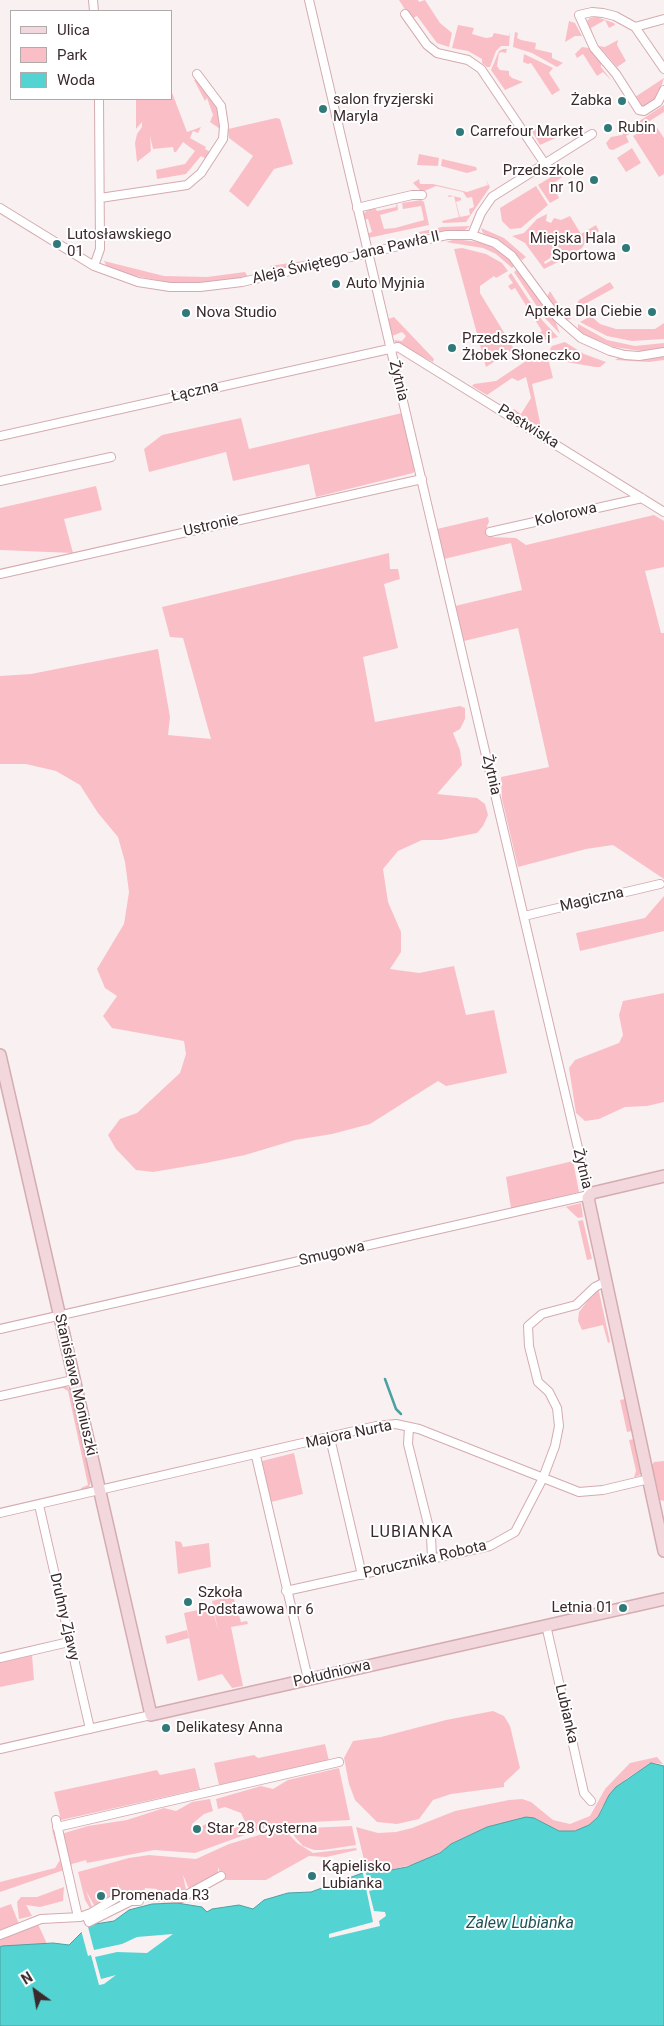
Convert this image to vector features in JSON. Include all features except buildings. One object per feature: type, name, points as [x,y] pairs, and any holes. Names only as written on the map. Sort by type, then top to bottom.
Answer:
[{"type":"street","name":"Żytnia","points":[[309,0],[589,1195],[664,1551]]},
{"type":"street","points":[[664,69],[635,27],[615,16],[603,13],[592,12],[579,15],[594,48],[616,74],[639,110],[644,111],[658,102],[664,90]]},
{"type":"street","points":[[405,14],[427,45],[437,53],[468,60],[481,69],[545,164]]},
{"type":"street","points":[[635,27],[664,19]]},
{"type":"street","points":[[100,198],[187,185],[201,173],[223,138],[224,126],[221,106],[197,74]]},
{"type":"street","points":[[94,266],[100,249],[99,100]]},
{"type":"street","points":[[472,235],[481,213],[492,196],[592,134]]},
{"type":"street","points":[[357,208],[412,195],[422,195]]},
{"type":"street","name":"Aleja Świętego Jana Pawła II","points":[[0,208],[94,266],[138,282],[170,287],[200,288],[242,282],[447,235],[472,235],[495,244],[512,256],[557,317],[580,338],[610,352],[625,355],[639,356],[664,352]]},
{"type":"street","name":"Łączna","points":[[0,436],[390,347]]},
{"type":"street","name":"Pastwiska","points":[[390,347],[398,347],[664,512]]},
{"type":"street","points":[[0,482],[111,457]]},
{"type":"street","name":"Ustronie","points":[[0,574],[422,479]]},
{"type":"street","name":"Kolorowa","points":[[490,532],[642,498]]},
{"type":"street","name":"Magiczna","points":[[524,916],[660,884]]},
{"type":"street","name":"Stanisława Moniuszki","points":[[0,1055],[150,1715]]},
{"type":"street","name":"Smugowa","points":[[0,1329],[589,1195],[664,1176]]},
{"type":"street","name":"Porucznika Robota","points":[[286,1591],[490,1546],[507,1538],[522,1523],[543,1478],[555,1446],[559,1426],[557,1408],[549,1392],[538,1382],[529,1346],[528,1326],[542,1314],[576,1305],[595,1286],[606,1281]]},
{"type":"street","points":[[0,1396],[73,1380]]},
{"type":"street","name":"Majora Nurta","points":[[0,1513],[256,1456],[376,1426],[396,1424],[471,1448],[579,1492],[603,1490],[649,1479]]},
{"type":"street","points":[[409,1427],[408,1444],[431,1536],[432,1558]]},
{"type":"street","points":[[330,1438],[362,1575]]},
{"type":"street","points":[[256,1456],[308,1679]]},
{"type":"street","name":"Druhny Zjawy","points":[[38,1505],[90,1729]]},
{"type":"street","name":"Południowa","points":[[0,1750],[664,1598]]},
{"type":"street","name":"Lubianka","points":[[546,1625],[584,1794],[591,1801]]},
{"type":"street","points":[[1,1655],[69,1642]]},
{"type":"street","points":[[78,1917],[57,1824],[339,1762]]},
{"type":"street","points":[[68,1872],[75,1884]]},
{"type":"street","points":[[0,1935],[41,1919],[86,1915],[120,1895],[182,1898],[220,1878]]},
{"type":"green space","points":[[399,0],[418,0],[419,2],[425,0],[440,23],[452,33],[449,47],[437,43],[417,16],[411,19]]},
{"type":"green space","points":[[597,17],[614,23],[615,25],[609,28],[605,20],[591,28],[593,35],[587,21],[590,18]]},
{"type":"green space","points":[[569,21],[575,23],[582,36],[575,36],[565,42]]},
{"type":"green space","points":[[458,25],[474,28],[472,34],[486,38],[492,37],[494,33],[509,36],[510,32],[509,46],[501,46],[496,51],[490,67],[487,67],[482,63],[482,59],[468,51],[452,48]]},
{"type":"green space","points":[[515,32],[518,33],[517,38],[536,43],[535,49],[552,53],[552,58],[563,63],[557,67],[532,53],[513,47]]},
{"type":"green space","points":[[618,40],[617,45],[626,61],[617,67],[599,46],[605,47]]},
{"type":"green space","points":[[582,47],[589,48],[601,61],[601,67],[612,81],[603,72],[597,76],[583,54],[577,58],[575,54]]},
{"type":"green space","points":[[507,49],[506,53],[499,53],[497,66],[500,70],[509,71],[509,75],[512,78],[523,82],[505,90],[491,70],[499,51]]},
{"type":"green space","points":[[524,54],[553,68],[549,73],[560,90],[552,95],[531,63],[523,62]]},
{"type":"green space","points":[[664,78],[657,99],[642,107],[635,97]]},
{"type":"green space","points":[[194,80],[197,80],[219,110],[220,129],[210,122],[213,115],[207,98],[205,101]]},
{"type":"green space","points":[[172,93],[187,132],[201,127],[198,133],[193,131],[190,138],[206,147],[205,149],[210,152],[206,159],[201,156],[186,174],[157,179],[156,170],[185,164],[195,151],[183,142],[176,152],[174,152],[173,147],[153,149],[150,136],[151,151],[137,162],[135,143],[137,134],[142,127],[142,122],[136,129],[136,100],[172,100]]},
{"type":"green space","points":[[664,105],[664,112],[626,136],[629,142],[613,150],[609,149],[606,143],[611,137],[622,135],[630,127]]},
{"type":"green space","points":[[276,118],[280,119],[293,164],[274,169],[248,207],[229,191],[253,156],[229,138],[228,129]]},
{"type":"green space","points":[[654,123],[664,138],[664,174],[659,177],[633,136]]},
{"type":"green space","points":[[530,128],[552,133],[558,129],[562,135],[540,145]]},
{"type":"green space","points":[[632,148],[641,163],[626,172],[617,158]]},
{"type":"green space","points":[[419,154],[439,158],[438,166],[417,165]]},
{"type":"green space","points":[[442,159],[476,167],[477,170],[467,173],[441,166]]},
{"type":"green space","points":[[564,169],[567,174],[552,184],[559,198],[550,203],[538,185]]},
{"type":"green space","points":[[419,179],[420,184],[433,184],[467,192],[488,185],[486,180],[490,187],[466,222],[443,223],[442,221],[459,217],[454,196],[461,198],[461,200],[456,202],[460,217],[470,215],[469,209],[474,207],[472,197],[467,198],[463,192],[436,186],[422,192],[413,183]]},
{"type":"green space","points":[[536,186],[548,205],[521,228],[510,229],[502,221],[500,208]]},
{"type":"green space","points":[[421,200],[424,202],[429,225],[368,238],[366,234],[372,232],[368,219],[363,220],[364,213],[369,209],[374,207],[377,211],[396,207],[397,202],[398,210],[380,215],[384,229],[395,228],[424,220],[421,206],[403,209],[402,203]]},
{"type":"green space","points":[[547,214],[546,221],[551,223],[554,218],[561,220],[570,216],[581,234],[596,225],[599,231],[587,239],[582,248],[567,256],[562,250],[544,262],[545,264],[559,256],[562,260],[544,269],[525,243],[512,236],[524,233],[537,219]]},
{"type":"green space","points":[[470,226],[465,230],[420,234],[419,232],[442,227]]},
{"type":"green space","points":[[481,228],[504,238],[526,257],[522,260],[506,245],[483,233]]},
{"type":"green space","points":[[456,239],[485,243],[502,253],[515,265],[512,268],[496,254],[483,248],[446,242]]},
{"type":"green space","points":[[462,248],[486,254],[502,263],[508,271],[496,278],[494,276],[480,286],[480,293],[514,349],[486,367],[454,249]]},
{"type":"green space","points":[[331,257],[275,270],[270,266],[316,259]]},
{"type":"green space","points":[[104,261],[164,276],[207,277],[245,272],[248,277],[219,282],[172,283],[126,274],[107,267]]},
{"type":"green space","points":[[518,269],[556,323],[560,334],[544,317],[514,272]]},
{"type":"green space","points":[[511,273],[542,320],[558,337],[547,340],[540,338],[538,334],[542,331],[515,288],[511,290],[508,286],[513,283],[508,276]]},
{"type":"green space","points":[[610,282],[614,288],[574,310],[579,300]]},
{"type":"green space","points":[[550,291],[560,307],[571,319],[565,320],[557,312],[547,297]]},
{"type":"green space","points":[[591,316],[600,324],[616,329],[655,329],[664,323],[664,339],[632,341],[607,336],[580,322]]},
{"type":"green space","points":[[394,317],[434,359],[433,362],[396,343],[394,340],[402,341],[406,336],[402,332],[392,336],[388,319]]},
{"type":"green space","points":[[578,324],[607,340],[635,346],[664,343],[664,348],[641,351],[614,347],[578,331]]},
{"type":"green space","points":[[565,342],[584,354],[606,362],[600,367],[595,367],[561,361],[552,355],[550,349],[552,346]]},
{"type":"green space","points":[[538,353],[549,362],[553,378],[532,384],[542,432],[511,412],[514,409],[521,414],[531,398],[526,377],[518,381],[512,378],[487,395],[472,386],[474,384],[496,381]]},
{"type":"green space","points":[[664,356],[664,360],[649,362],[615,360],[620,357],[646,359]]},
{"type":"green space","points":[[402,413],[416,469],[413,473],[316,497],[309,464],[233,481],[226,452],[149,472],[144,449],[162,435],[241,418],[249,449]]},
{"type":"green space","points":[[96,486],[102,510],[64,519],[73,553],[0,550],[0,508]]},
{"type":"green space","points":[[654,515],[664,521],[664,567],[645,571],[661,633],[664,633],[664,879],[613,845],[586,849],[518,867],[502,799],[501,777],[549,767],[518,628],[464,641],[455,606],[522,590],[511,543],[444,559],[437,529],[488,517],[489,522],[487,526],[490,537],[516,538],[526,545]]},
{"type":"green space","points":[[389,553],[390,569],[398,569],[400,579],[384,584],[398,648],[363,657],[375,722],[460,706],[465,708],[465,719],[460,729],[453,733],[460,750],[462,765],[437,794],[477,798],[485,804],[488,815],[477,833],[441,840],[422,840],[398,851],[383,869],[388,902],[401,932],[401,952],[390,969],[419,973],[454,966],[466,1015],[494,1010],[507,1073],[446,1086],[438,1081],[370,1124],[332,1134],[295,1140],[245,1155],[206,1163],[153,1172],[136,1170],[116,1149],[108,1135],[120,1119],[137,1113],[180,1073],[186,1054],[184,1041],[112,1028],[103,1016],[117,996],[105,988],[97,969],[124,924],[129,892],[125,862],[118,837],[98,813],[80,785],[56,771],[26,764],[0,764],[0,676],[31,674],[158,649],[170,717],[168,735],[211,739],[183,638],[170,637],[162,607]]},
{"type":"green space","points":[[664,896],[664,931],[580,951],[576,933],[645,918]]},
{"type":"green space","points":[[664,993],[664,1102],[647,1106],[625,1107],[599,1119],[585,1121],[576,1113],[569,1068],[575,1060],[619,1043],[623,1035],[619,1015],[623,1001]]},
{"type":"green space","points":[[573,1161],[579,1192],[511,1208],[506,1177]]},
{"type":"green space","points":[[581,1203],[583,1217],[578,1218],[566,1207],[549,1211]]},
{"type":"green space","points":[[583,1220],[592,1259],[587,1260],[578,1221]]},
{"type":"green space","points":[[598,1287],[610,1342],[608,1343],[603,1325],[582,1330],[578,1321],[579,1312]]},
{"type":"green space","points":[[68,1387],[70,1392],[91,1481],[89,1488],[81,1490],[81,1488],[88,1485],[68,1391],[63,1388],[45,1391],[45,1389]]},
{"type":"green space","points":[[625,1399],[632,1431],[627,1432],[620,1400]]},
{"type":"green space","points":[[634,1439],[642,1472],[639,1476],[634,1477],[636,1471],[629,1440]]},
{"type":"green space","points":[[294,1453],[303,1494],[271,1502],[262,1461]]},
{"type":"green space","points":[[664,1461],[664,1501],[660,1500],[652,1465],[654,1462]]},
{"type":"green space","points":[[175,1541],[181,1542],[183,1547],[209,1543],[211,1567],[178,1574]]},
{"type":"green space","points":[[233,1596],[241,1622],[247,1621],[248,1624],[231,1627],[243,1686],[232,1688],[222,1674],[198,1681],[184,1613],[212,1607],[218,1630],[212,1601]]},
{"type":"green space","points":[[187,1630],[189,1638],[167,1644],[165,1636]]},
{"type":"green space","points":[[32,1655],[34,1680],[0,1687],[0,1662]]},
{"type":"green space","points":[[493,1711],[504,1716],[510,1726],[520,1768],[504,1783],[504,1787],[451,1794],[433,1800],[419,1819],[397,1824],[377,1822],[355,1800],[349,1784],[344,1758],[353,1741],[381,1737],[446,1720]]},
{"type":"green space","points":[[325,1744],[329,1761],[219,1785],[214,1763],[254,1755],[258,1758]]},
{"type":"green space","points":[[657,1757],[663,1764],[651,1763],[626,1779],[602,1807],[598,1817],[589,1825],[575,1831],[559,1831],[534,1818],[487,1827],[451,1844],[440,1853],[419,1863],[386,1871],[376,1868],[367,1872],[356,1827],[378,1833],[396,1832],[412,1828],[455,1811],[522,1799],[531,1802],[553,1820],[570,1824],[590,1816],[605,1789],[630,1763]]},
{"type":"green space","points":[[195,1768],[200,1789],[61,1820],[54,1792],[157,1770],[160,1775]]},
{"type":"green space","points":[[339,1768],[350,1820],[275,1824],[195,1853],[154,1850],[87,1863],[86,1860],[72,1864],[70,1867],[61,1834],[88,1826],[127,1820],[164,1808],[176,1811],[192,1802],[210,1799],[213,1811],[204,1814],[192,1824],[195,1830],[206,1824],[248,1828],[241,1813],[225,1807],[218,1809],[216,1799],[261,1786],[273,1789],[288,1780]]},
{"type":"green space","points":[[352,1826],[356,1845],[323,1850],[314,1850],[303,1846],[288,1829]]},
{"type":"green space","points":[[55,1829],[64,1870],[0,1892],[0,1882],[55,1868],[60,1860],[52,1830]]},
{"type":"green space","points":[[276,1830],[285,1830],[297,1843],[313,1853],[356,1848],[357,1850],[326,1857],[309,1856],[266,1880],[226,1880],[222,1878],[218,1867],[218,1874],[189,1889],[183,1875],[186,1890],[179,1895],[157,1894],[157,1889],[145,1888],[144,1893],[121,1892],[117,1882],[119,1892],[95,1907],[86,1891],[93,1909],[91,1910],[85,1900],[78,1872],[129,1858],[149,1855],[196,1859],[229,1844]]},
{"type":"green space","points":[[64,1887],[63,1901],[40,1907],[26,1905],[32,1916],[19,1919],[17,1902],[21,1897],[37,1897]]},
{"type":"green space","points":[[11,1904],[19,1924],[0,1932],[0,1908]]},
{"type":"green space","points":[[38,1924],[47,1944],[0,1947],[0,1938]]},
{"type":"water","name":"Zalew Lubianka","points":[[651,1763],[664,1766],[664,2026],[0,2026],[0,1947],[2,1946],[53,1943],[69,1945],[89,1925],[114,1921],[129,1910],[152,1904],[177,1903],[202,1907],[207,1912],[212,1909],[239,1905],[253,1909],[264,1900],[288,1893],[311,1892],[376,1868],[386,1871],[407,1867],[440,1853],[451,1844],[487,1827],[526,1817],[534,1818],[559,1831],[575,1831],[589,1825],[598,1817],[609,1795],[616,1787]]},
{"type":"pier","points":[[362,1869],[365,1869],[369,1888],[378,1886],[378,1889],[369,1891],[374,1911],[385,1912],[386,1916],[379,1921],[380,1926],[329,1938],[329,1934],[373,1922]]},
{"type":"pier","points":[[87,1923],[94,1950],[122,1944],[137,1937],[173,1934],[147,1953],[117,1952],[95,1957],[101,1979],[116,1975],[104,1984],[99,1985],[91,1955],[88,1956],[81,1930]]},
{"type":"waterway","points":[[385,1379],[396,1409],[401,1414]]},
{"type":"place","name":"Żabka","points":[[622,101]]},
{"type":"place","name":"salon fryzjerski Maryla","points":[[323,109]]},
{"type":"place","name":"Rubin","points":[[608,128]]},
{"type":"place","name":"Carrefour Market","points":[[460,132]]},
{"type":"place","name":"Przedszkole nr 10","points":[[594,180]]},
{"type":"place","name":"Lutosławskiego 01","points":[[57,244]]},
{"type":"place","name":"Miejska Hala Sportowa","points":[[626,248]]},
{"type":"place","name":"Auto Myjnia","points":[[336,284]]},
{"type":"place","name":"Apteka Dla Ciebie","points":[[652,312]]},
{"type":"place","name":"Nova Studio","points":[[186,313]]},
{"type":"place","name":"Przedszkole i Żłobek Słoneczko","points":[[452,348]]},
{"type":"place","name":"Szkoła Podstawowa nr 6","points":[[188,1602]]},
{"type":"place","name":"Letnia 01","points":[[623,1608]]},
{"type":"place","name":"Delikatesy Anna","points":[[166,1728]]},
{"type":"place","name":"Star 28 Cysterna","points":[[197,1829]]},
{"type":"place","name":"Kąpielisko Lubianka","points":[[312,1876]]},
{"type":"place","name":"Promenada R3","points":[[101,1896]]},
{"type":"district","name":"LUBIANKA","points":[[412,1533]]}]
